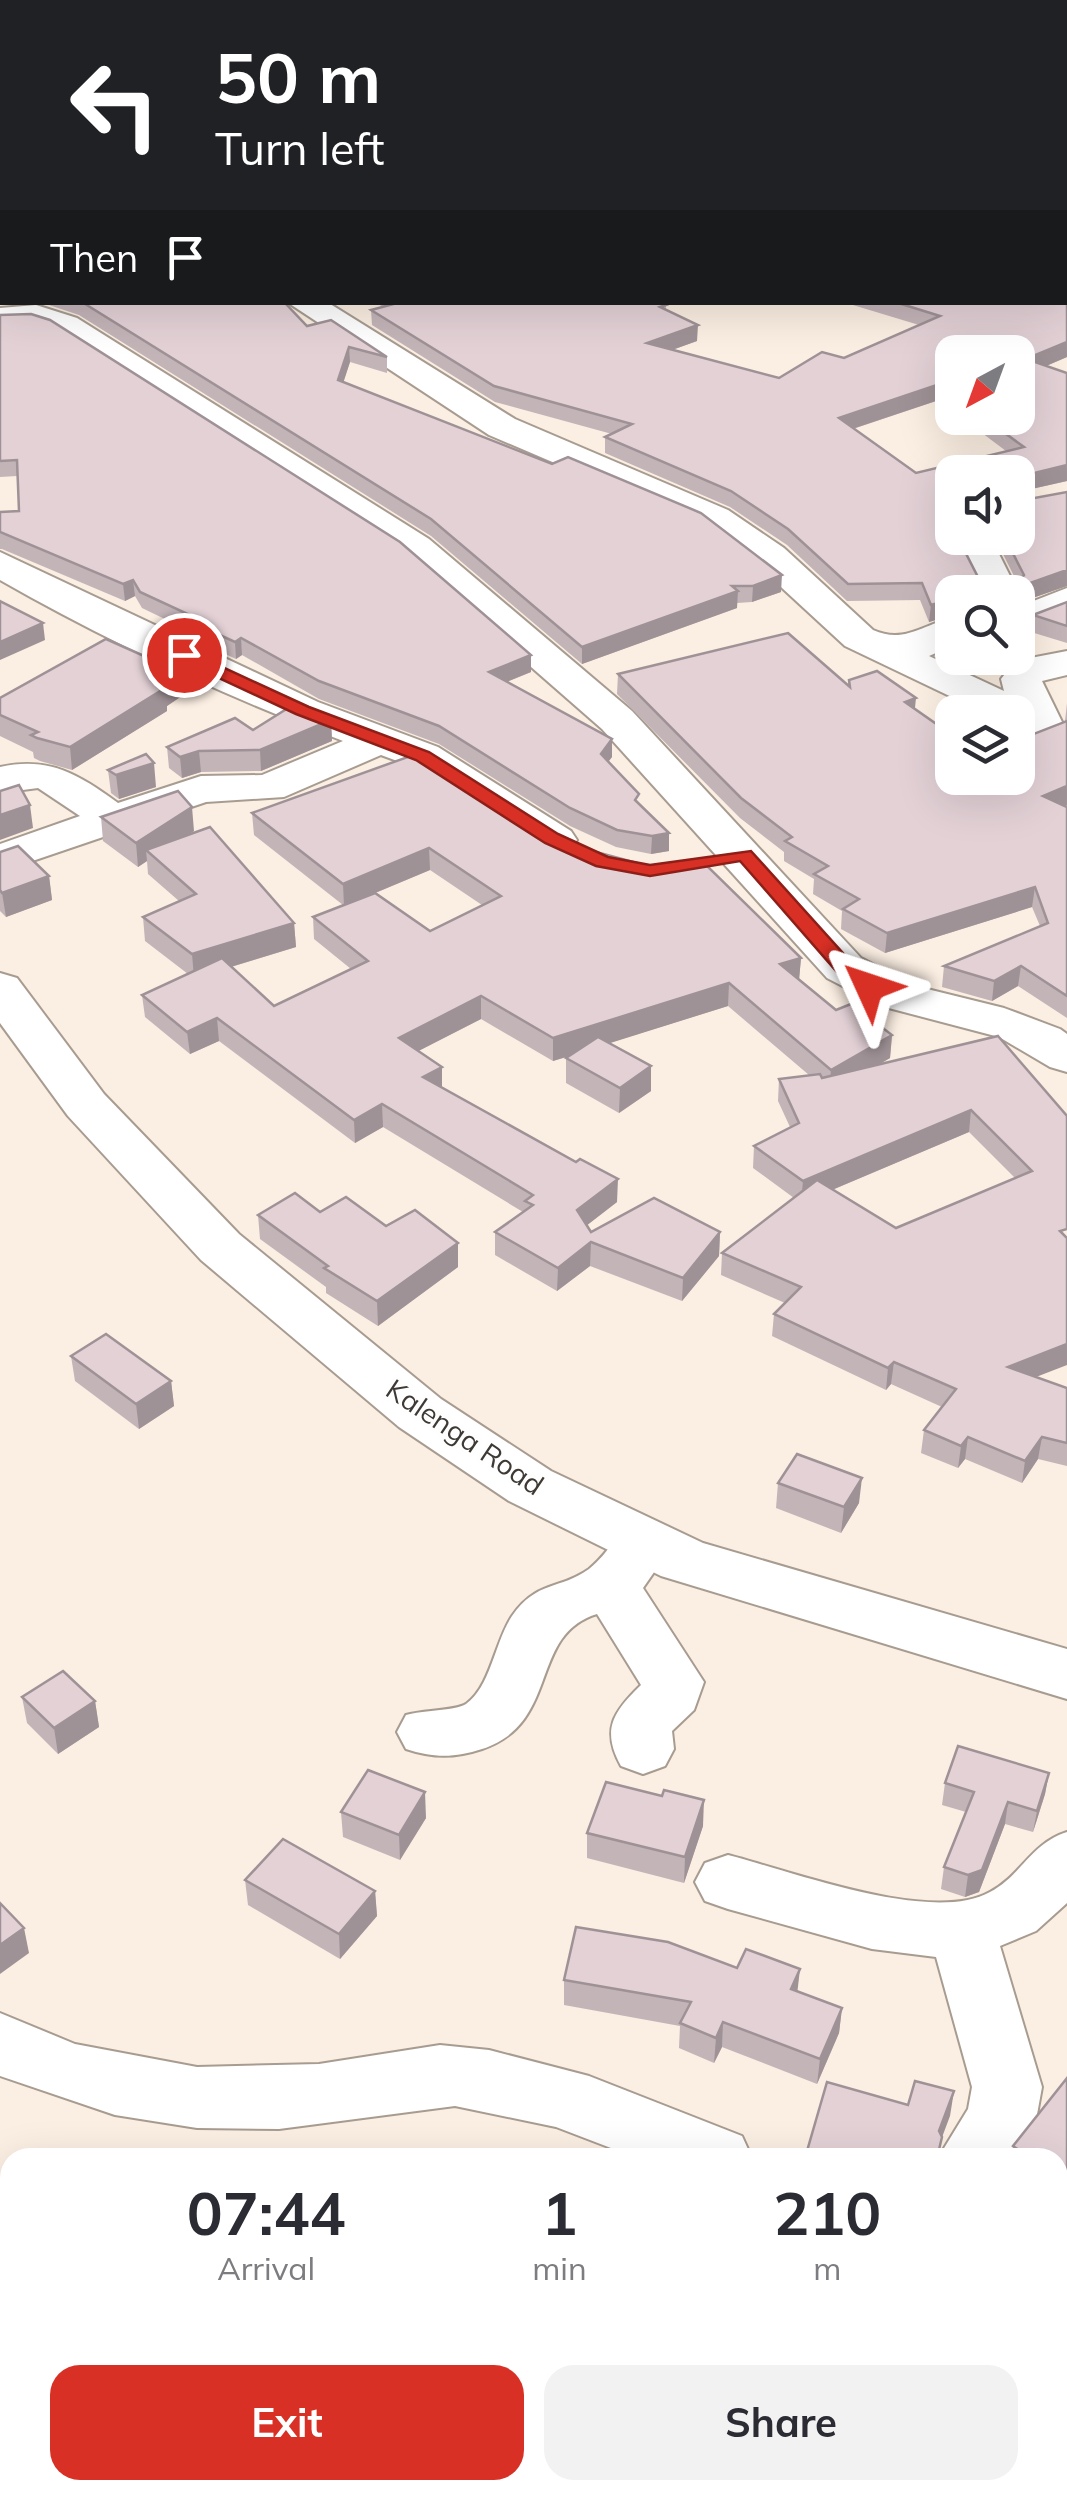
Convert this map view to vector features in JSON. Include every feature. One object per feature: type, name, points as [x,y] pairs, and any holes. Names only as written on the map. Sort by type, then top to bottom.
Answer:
[{"type":"main road","name":"Kalenga Road","points":[[1,992],[86,1105],[220,1247],[420,1413],[530,1486],[628,1563],[683,1560],[1067,1674]]},
{"type":"street","points":[[308,305],[484,418],[715,518],[770,556],[846,629],[976,695]]},
{"type":"street","points":[[21,312],[65,325],[416,546],[617,720],[844,968],[869,987],[1057,1042]]},
{"type":"street","points":[[0,564],[63,600],[245,684],[446,768],[552,838],[590,857]]},
{"type":"street","points":[[1035,614],[1067,600]]},
{"type":"street","points":[[881,650],[924,645],[935,639]]},
{"type":"street","points":[[1027,695],[1020,679],[1029,670],[1067,662]]},
{"type":"street","points":[[0,859],[209,787],[270,788],[380,740]]},
{"type":"street","points":[[0,780],[26,773],[50,774],[114,821]]},
{"type":"street","points":[[690,865],[744,855]]},
{"type":"street","points":[[428,1732],[470,1733],[488,1721],[510,1693],[547,1613],[628,1563],[640,1639],[673,1682],[672,1692],[640,1724],[643,1749]]},
{"type":"street","points":[[728,1882],[899,1926],[962,1930],[1012,1913],[1067,1858]]},
{"type":"street","points":[[962,1930],[1008,2087],[1002,2120],[981,2148]]},
{"type":"street","points":[[0,2043],[109,2085],[160,2095],[314,2096],[450,2076],[497,2080],[564,2099],[691,2148]]},
{"type":"building","points":[[87,305],[287,305],[307,326],[331,320],[387,357],[349,347],[338,380],[552,464],[568,457],[701,513],[782,575],[753,586],[732,586],[738,591],[582,647],[431,519]]},
{"type":"building","points":[[390,305],[666,305],[660,307],[698,325],[647,343],[779,378],[822,352],[844,358],[940,316],[905,305],[1067,305],[1067,342],[1035,355],[1035,335],[935,335],[935,386],[839,418],[916,473],[935,468],[935,555],[967,555],[977,575],[935,575],[935,604],[931,605],[922,583],[848,584],[788,529],[731,491],[605,437],[632,424],[494,386],[371,310]]},
{"type":"building","points":[[31,314],[50,320],[400,542],[531,655],[489,672],[612,739],[601,754],[639,794],[635,800],[669,833],[652,836],[617,830],[570,808],[439,726],[319,681],[241,638],[235,642],[200,626],[205,622],[140,592],[133,580],[123,584],[0,532],[0,512],[19,511],[17,460],[0,461],[0,315]]},
{"type":"building","points":[[1035,362],[1067,373],[1067,465],[1035,473],[1035,455],[991,455],[1024,447],[1007,435],[1035,435]]},
{"type":"building","points":[[1067,492],[1067,570],[1035,581],[1035,575],[1024,575],[1014,555],[1035,555],[1035,498]]},
{"type":"building","points":[[0,601],[43,623],[0,642]]},
{"type":"building","points":[[1067,602],[1067,626],[1035,614]]},
{"type":"building","points":[[788,633],[850,687],[849,680],[877,671],[916,698],[905,702],[935,723],[935,795],[1035,795],[1035,733],[1067,721],[1067,786],[1043,796],[1067,807],[1067,996],[1021,966],[994,981],[944,966],[1048,923],[1035,887],[887,933],[843,909],[859,899],[814,874],[828,866],[785,841],[792,837],[741,798],[618,674]]},
{"type":"building","points":[[106,639],[144,656],[160,645],[196,662],[160,686],[165,688],[70,747],[37,738],[31,735],[38,732],[0,715],[0,698]]},
{"type":"building","points":[[293,705],[331,720],[260,750],[199,751],[180,757],[167,747],[235,718],[253,730]]},
{"type":"building","points":[[146,754],[154,763],[116,775],[108,770]]},
{"type":"building","points":[[416,754],[574,846],[648,866],[700,859],[801,958],[780,964],[836,1010],[851,1004],[892,1035],[831,1070],[729,983],[553,1038],[481,996],[399,1038],[442,1067],[423,1077],[576,1162],[580,1159],[618,1179],[577,1210],[591,1232],[654,1198],[720,1232],[683,1278],[591,1242],[558,1268],[495,1232],[533,1205],[525,1201],[533,1195],[382,1104],[354,1120],[217,1018],[187,1032],[142,995],[222,958],[274,1006],[368,961],[313,917],[375,893],[430,931],[501,896],[429,848],[343,884],[252,813]]},
{"type":"building","points":[[19,785],[30,805],[0,815],[0,791]]},
{"type":"building","points":[[178,791],[192,807],[136,843],[101,817]]},
{"type":"building","points":[[210,827],[294,923],[192,954],[143,917],[196,894],[146,850]]},
{"type":"building","points":[[18,846],[49,876],[2,893],[0,852]]},
{"type":"building","points":[[998,1036],[1067,1116],[1067,1229],[1060,1231],[1067,1238],[1067,1344],[1008,1367],[1067,1388],[1067,1443],[1042,1437],[1025,1461],[968,1437],[961,1446],[924,1430],[956,1389],[894,1362],[888,1368],[774,1314],[801,1287],[722,1253],[817,1180],[896,1228],[1032,1171],[971,1110],[803,1181],[754,1146],[799,1123],[779,1079],[820,1074],[822,1078]]},
{"type":"building","points":[[598,1037],[651,1066],[620,1088],[566,1058]]},
{"type":"building","points":[[295,1193],[320,1212],[346,1197],[386,1226],[415,1210],[458,1243],[377,1301],[324,1268],[328,1266],[258,1215]]},
{"type":"building","points":[[106,1334],[171,1381],[136,1404],[71,1356]]},
{"type":"building","points":[[797,1454],[862,1478],[844,1507],[778,1483]]},
{"type":"building","points":[[63,1671],[95,1701],[54,1728],[22,1697]]},
{"type":"building","points":[[958,1746],[1049,1773],[1037,1811],[1008,1802],[982,1870],[968,1875],[944,1867],[974,1792],[945,1783]]},
{"type":"building","points":[[368,1770],[425,1792],[399,1835],[341,1812]]},
{"type":"building","points":[[606,1782],[662,1796],[664,1790],[704,1800],[685,1857],[587,1833]]},
{"type":"building","points":[[283,1839],[375,1891],[339,1934],[245,1880]]},
{"type":"building","points":[[0,1903],[24,1928],[0,1945]]},
{"type":"building","points":[[576,1927],[668,1942],[737,1968],[746,1949],[800,1969],[791,1989],[842,2008],[820,2059],[723,2022],[716,2038],[680,2023],[691,2002],[564,1980]]},
{"type":"building","points":[[1067,2078],[1067,2148],[1013,2146]]},
{"type":"building","points":[[915,2081],[954,2091],[939,2131],[939,2148],[808,2148],[827,2082],[908,2105]]},
{"type":"route","points":[[184,655],[303,710],[423,756],[552,838],[603,862],[630,870],[650,870],[744,855],[844,968],[869,987]]}]
